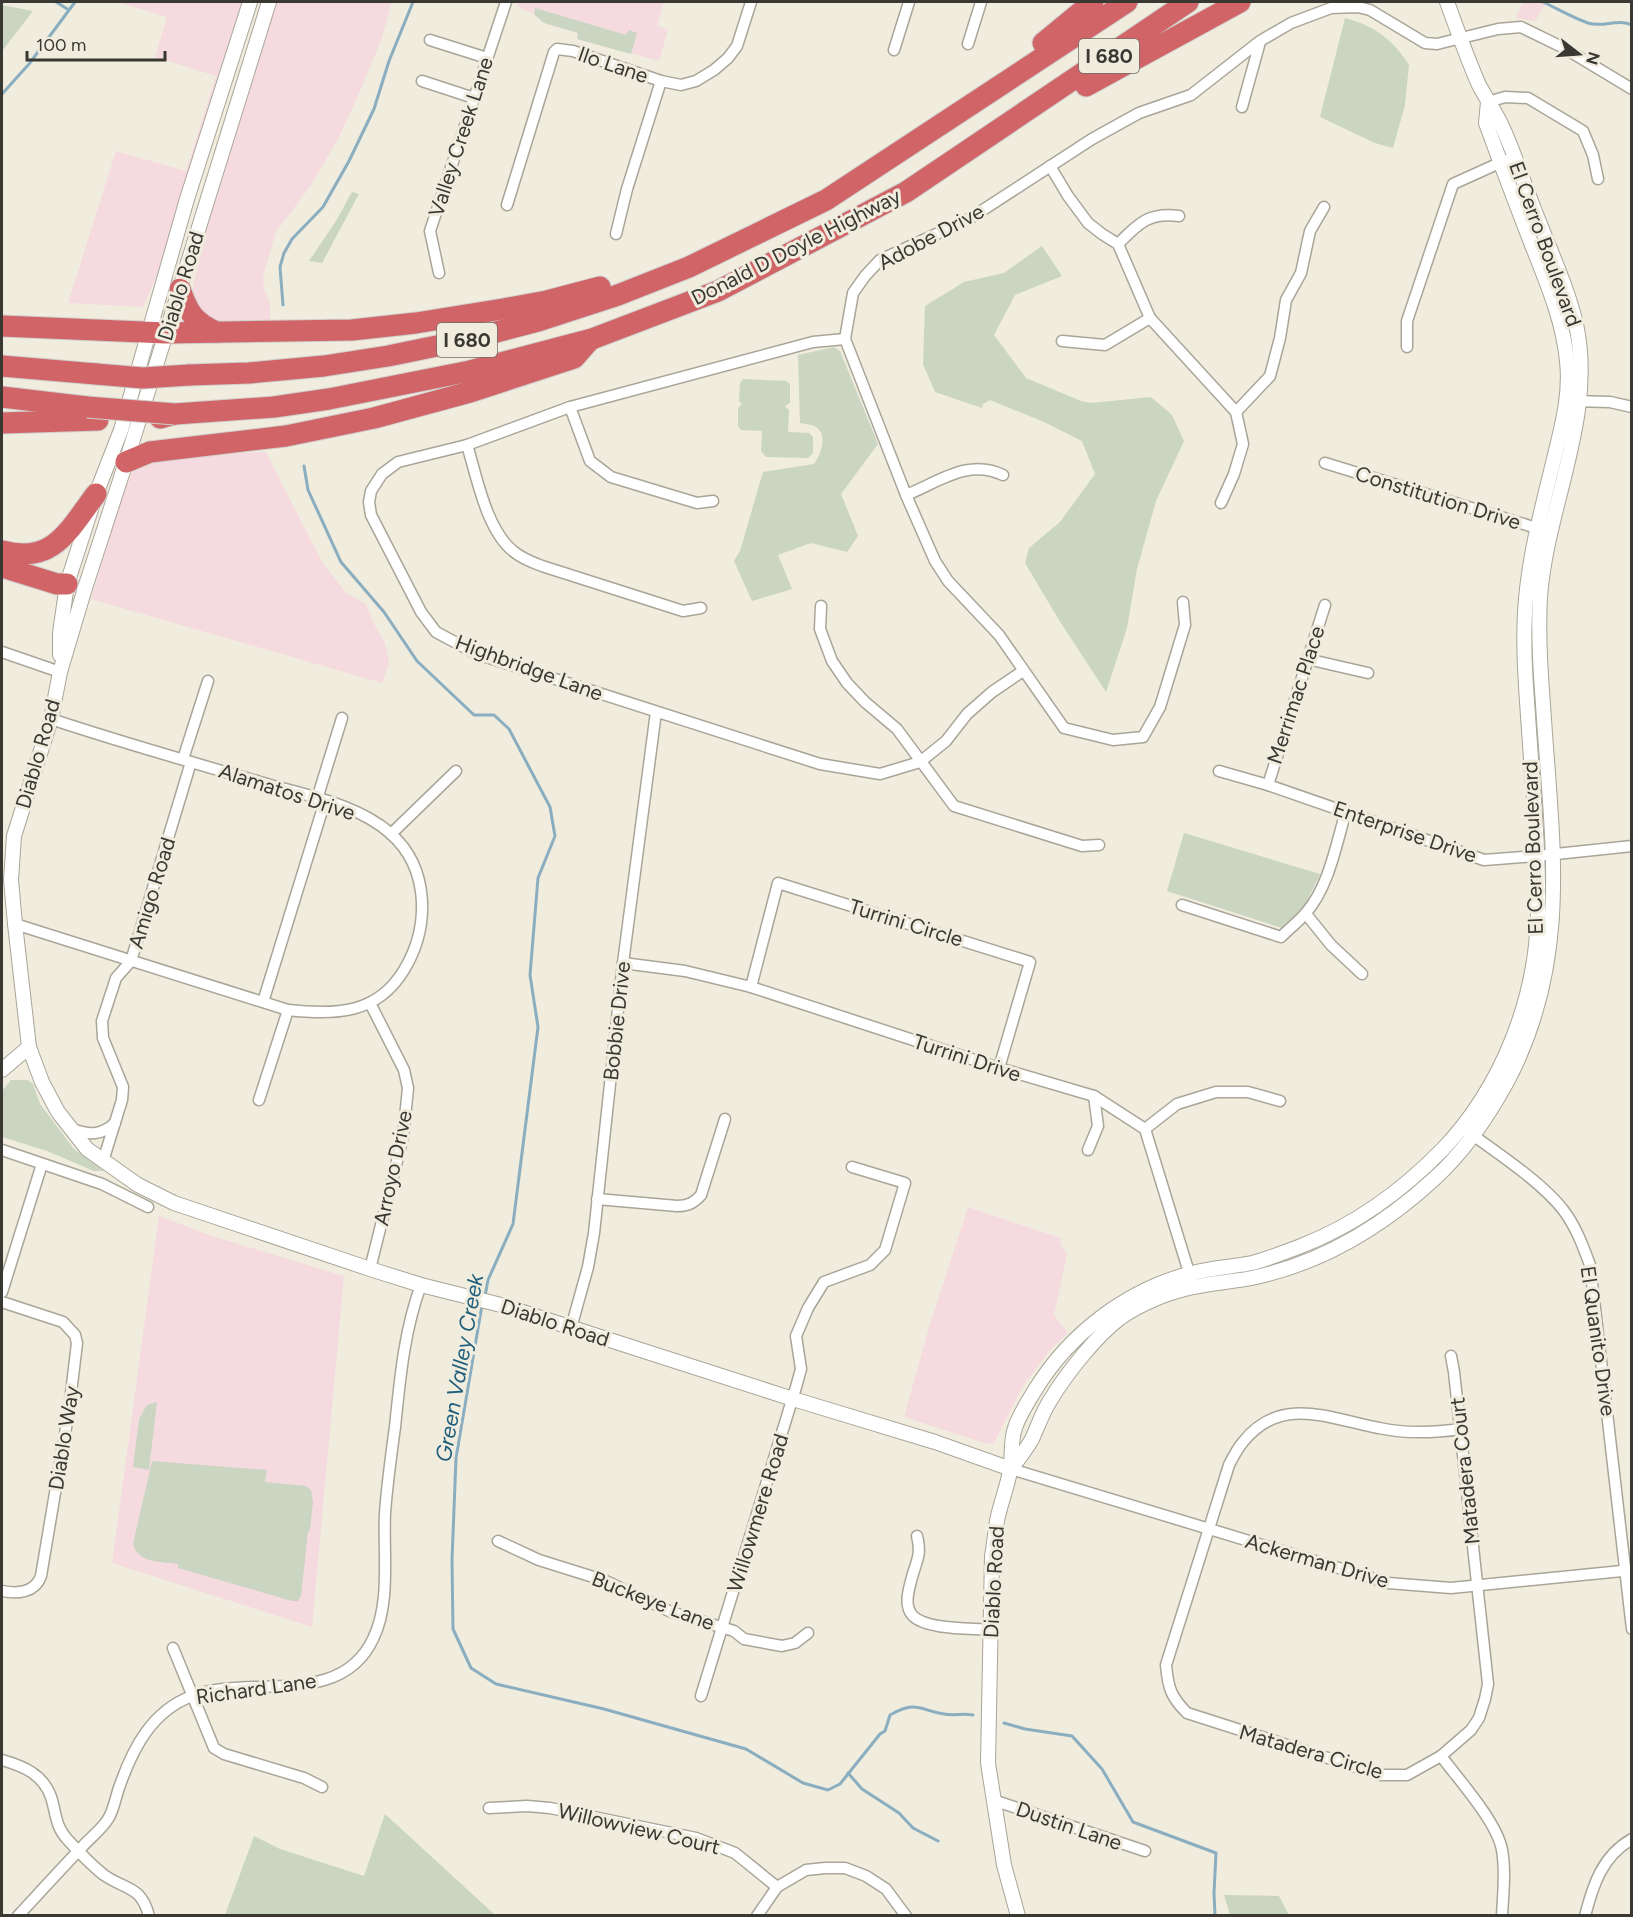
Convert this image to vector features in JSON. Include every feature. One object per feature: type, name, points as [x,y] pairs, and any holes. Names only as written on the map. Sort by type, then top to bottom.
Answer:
[{"type":"highway","points":[[1004,83],[1039,46],[1093,2]]},
{"type":"highway","name":"Donald D Doyle Highway","points":[[2,366],[143,378],[249,373],[324,366],[388,356],[466,340],[538,321],[618,295],[689,267],[826,200],[1127,2]]},
{"type":"highway","name":"Donald D Doyle Highway","points":[[2,397],[92,413],[168,416],[274,407],[329,399],[470,371],[592,339],[717,291],[906,192],[1188,2]]},
{"type":"highway","points":[[1030,110],[1076,91],[1240,2]]},
{"type":"highway","points":[[2,326],[157,333],[352,330],[503,309],[588,291],[692,254],[729,246]]},
{"type":"highway","points":[[180,289],[186,305],[199,324],[216,332]]},
{"type":"highway","points":[[126,462],[150,452],[286,436],[422,406],[574,358],[592,339]]},
{"type":"highway","points":[[2,423],[92,413]]},
{"type":"highway","points":[[2,551],[19,555],[45,551],[66,535],[96,494]]},
{"type":"highway","points":[[2,567],[57,584],[76,586]]},
{"type":"street","name":"Diablo Road","points":[[250,2],[187,199],[126,462],[76,586],[60,633],[60,672],[51,719],[14,836],[11,879],[15,924],[29,1047],[42,1082],[58,1112],[87,1149],[138,1185],[174,1203],[370,1269],[501,1305],[935,1442],[1011,1469],[996,1524],[992,1556],[988,1763],[1004,1865],[1018,1916]]},
{"type":"street","name":"Diablo Road","points":[[76,586],[96,494],[157,333],[180,289],[269,2]]},
{"type":"street","name":"Valley Creek Lane","points":[[439,273],[429,231],[506,2]]},
{"type":"street","name":"Ilo Lane","points":[[507,205],[554,51],[557,49],[573,51],[661,81],[681,85],[696,81],[728,58],[737,46],[751,2]]},
{"type":"street","points":[[894,50],[909,2]]},
{"type":"street","points":[[968,44],[981,2]]},
{"type":"street","name":"El Cerro Boulevard","points":[[1447,2],[1488,102],[1499,119],[1567,292],[1576,327],[1581,366],[1526,599],[1524,664],[1537,856],[1536,940],[1523,1011],[1506,1056],[1467,1131]]},
{"type":"street","name":"Adobe Drive","points":[[845,339],[854,293],[865,276],[880,260],[969,219],[1092,139],[1139,113],[1191,95],[1260,41],[1291,23],[1331,8],[1343,6],[1370,10],[1425,43],[1437,44],[1498,28],[1521,27],[1564,48],[1632,89]]},
{"type":"street","points":[[430,40],[487,58]]},
{"type":"street","points":[[1242,107],[1260,41]]},
{"type":"street","points":[[422,81],[474,98]]},
{"type":"street","points":[[616,234],[627,189],[661,81]]},
{"type":"street","points":[[1488,102],[1505,98],[1528,99],[1583,131],[1593,155],[1598,179]]},
{"type":"street","name":"El Cerro Boulevard","points":[[1488,102],[1486,123],[1559,318],[1574,401]]},
{"type":"street","points":[[1407,347],[1407,321],[1453,184],[1514,157]]},
{"type":"street","points":[[1050,166],[1088,222],[1118,244],[1150,318],[1236,412],[1244,444],[1221,502]]},
{"type":"street","points":[[1236,412],[1270,376],[1280,338],[1286,300],[1301,273],[1310,231],[1324,207]]},
{"type":"street","points":[[1118,244],[1146,219],[1167,214],[1179,216]]},
{"type":"street","points":[[1062,341],[1104,345],[1150,318]]},
{"type":"street","points":[[845,339],[906,495],[935,561],[948,581],[999,635],[1064,728],[1113,740],[1143,737],[1160,707],[1185,625],[1183,602]]},
{"type":"street","name":"Highbridge Lane","points":[[845,339],[813,342],[570,407],[467,445],[398,462],[382,474],[371,491],[369,502],[374,522],[421,612],[436,632],[455,644],[477,654],[820,764],[880,774],[920,762],[946,741],[967,714],[992,692],[1023,671]]},
{"type":"street","points":[[1574,401],[1610,402],[1632,406]]},
{"type":"street","points":[[570,407],[590,461],[611,477],[697,503],[713,501]]},
{"type":"street","points":[[467,445],[492,522],[503,541],[513,551],[542,566],[683,611],[701,608]]},
{"type":"street","name":"Constitution Drive","points":[[1325,463],[1544,530]]},
{"type":"street","points":[[906,495],[966,469],[992,470],[1003,475]]},
{"type":"street","name":"El Cerro Boulevard","points":[[1011,1469],[1012,1440],[1016,1425],[1041,1380],[1064,1351],[1089,1328],[1121,1304],[1142,1293],[1254,1262],[1304,1245],[1358,1219],[1401,1187],[1467,1131],[1498,1099],[1519,1058],[1542,993],[1553,924],[1553,855],[1540,662],[1540,597],[1544,530]]},
{"type":"street","name":"Merrimac Place","points":[[1268,785],[1325,605]]},
{"type":"street","points":[[821,606],[820,629],[832,662],[847,684],[897,729],[954,806],[1082,846],[1099,845]]},
{"type":"street","points":[[2,652],[60,672]]},
{"type":"street","points":[[1307,659],[1368,673]]},
{"type":"street","name":"Amigo Road","points":[[103,1161],[116,1123],[123,1087],[103,1038],[102,1021],[116,978],[131,961],[208,681]]},
{"type":"street","name":"Bobbie Drive","points":[[571,1328],[588,1267],[594,1233],[623,963],[656,712]]},
{"type":"street","points":[[263,1002],[342,718]]},
{"type":"street","name":"Alamatos Drive","points":[[15,924],[288,1010],[323,1014],[351,1010],[370,1003],[389,988],[402,974],[414,954],[423,920],[422,899],[412,863],[391,834],[374,821],[321,800],[51,719]]},
{"type":"street","points":[[391,834],[456,771]]},
{"type":"street","name":"Enterprise Drive","points":[[1219,771],[1346,811],[1484,860],[1632,846]]},
{"type":"street","points":[[1182,905],[1281,937],[1306,914],[1318,893],[1328,871],[1346,811]]},
{"type":"street","name":"Turrini Circle","points":[[751,987],[778,883],[1030,962],[999,1068]]},
{"type":"street","points":[[1306,914],[1331,945],[1362,974]]},
{"type":"street","name":"Turrini Drive","points":[[623,963],[685,971],[751,987],[999,1068],[1094,1096],[1145,1129]]},
{"type":"street","name":"Arroyo Drive","points":[[370,1003],[404,1070],[408,1088],[403,1137],[370,1269]]},
{"type":"street","points":[[259,1100],[288,1010]]},
{"type":"street","points":[[2,1070],[29,1047]]},
{"type":"street","points":[[1192,1280],[1145,1129],[1177,1104],[1216,1092],[1248,1092],[1280,1101]]},
{"type":"street","points":[[1088,1150],[1098,1126],[1094,1096]]},
{"type":"street","points":[[597,1198],[677,1206],[694,1203],[701,1195],[725,1119]]},
{"type":"street","points":[[72,1130],[100,1133],[116,1123]]},
{"type":"street","name":"El Quanito Drive","points":[[1467,1131],[1546,1191],[1564,1211],[1577,1232],[1590,1265],[1629,1571],[1632,1629]]},
{"type":"street","points":[[2,1150],[102,1184],[148,1207]]},
{"type":"street","points":[[2,1292],[42,1164]]},
{"type":"street","name":"Willowmere Road","points":[[701,1696],[801,1369],[796,1336],[808,1308],[824,1282],[870,1266],[885,1250],[905,1183],[852,1167]]},
{"type":"street","name":"El Cerro Boulevard","points":[[1011,1469],[1030,1443],[1049,1402],[1076,1364],[1107,1330],[1122,1317],[1192,1280]]},
{"type":"street","name":"Richard Lane","points":[[18,1916],[108,1819],[130,1758],[147,1729],[168,1710],[191,1696],[239,1688],[311,1684],[331,1678],[350,1668],[365,1653],[377,1630],[382,1610],[385,1512],[403,1356],[408,1326],[422,1285]]},
{"type":"street","name":"Diablo Way","points":[[2,1302],[63,1322],[71,1328],[77,1343],[69,1410],[39,1583],[24,1592],[2,1591]]},
{"type":"street","name":"Matadera Court","points":[[1451,1356],[1461,1429],[1476,1586]]},
{"type":"street","name":"Matadera Circle","points":[[1461,1429],[1411,1433],[1380,1429],[1307,1412],[1283,1415],[1262,1424],[1243,1441],[1228,1465],[1166,1665],[1167,1685],[1175,1701],[1187,1713],[1381,1775],[1407,1775],[1441,1756],[1471,1730],[1479,1718],[1488,1684],[1476,1586]]},
{"type":"street","name":"Ackerman Drive","points":[[1011,1469],[1372,1580],[1427,1587],[1476,1586],[1629,1571]]},
{"type":"street","points":[[916,1536],[920,1550],[907,1601],[914,1618],[944,1626],[991,1630]]},
{"type":"street","name":"Buckeye Lane","points":[[498,1541],[539,1560],[606,1581],[671,1612],[734,1631],[744,1639],[782,1646],[795,1643],[808,1633]]},
{"type":"street","points":[[173,1648],[214,1748],[224,1754],[304,1778],[322,1787]]},
{"type":"street","points":[[1441,1756],[1490,1823],[1502,1848],[1504,1878],[1502,1916]]},
{"type":"street","points":[[2,1760],[34,1772],[45,1784],[51,1796],[55,1820],[65,1837],[102,1874],[136,1891],[144,1900],[149,1916]]},
{"type":"street","name":"Dustin Lane","points":[[993,1800],[1145,1851]]},
{"type":"street","name":"Willowview Court","points":[[489,1808],[526,1806],[550,1808],[696,1838],[735,1853],[777,1887]]},
{"type":"street","points":[[1585,1916],[1592,1888],[1599,1872],[1612,1854],[1632,1839]]},
{"type":"street","points":[[758,1916],[777,1887],[806,1870],[844,1868],[866,1876],[886,1889],[906,1916]]},
{"type":"shaded area","points":[[117,2],[243,2],[164,259],[143,307],[68,303],[116,151],[186,171],[216,76],[155,57],[167,17]]},
{"type":"shaded area","points":[[274,2],[392,2],[382,38],[339,137],[312,184],[276,232],[263,276],[264,289],[270,303],[270,324],[213,324],[193,301],[193,286],[211,209]]},
{"type":"shaded area","points":[[518,2],[664,2],[657,26],[668,30],[659,61],[577,39],[578,33],[544,23],[534,14],[521,9],[517,5]]},
{"type":"shaded area","points":[[1523,2],[1547,2],[1535,21],[1516,18]]},
{"type":"shaded area","points":[[266,452],[322,562],[346,593],[366,604],[385,643],[389,663],[382,683],[91,599],[123,491],[132,473],[147,461],[171,456]]},
{"type":"shaded area","points":[[968,1207],[1061,1238],[1060,1244],[1067,1254],[1054,1315],[1068,1333],[1050,1350],[1023,1386],[994,1443],[988,1444],[904,1417],[929,1327]]},
{"type":"shaded area","points":[[159,1216],[212,1236],[344,1276],[312,1627],[112,1563]]},
{"type":"green space","points":[[2,5],[33,11],[2,51]]},
{"type":"green space","points":[[535,8],[626,35],[629,30],[637,33],[631,54],[577,39],[578,33],[544,23],[534,14]]},
{"type":"green space","points":[[1345,18],[1365,25],[1382,35],[1409,65],[1405,105],[1393,148],[1375,143],[1320,117]]},
{"type":"green space","points":[[352,192],[359,194],[322,263],[309,261],[336,221]]},
{"type":"green space","points":[[1042,246],[1062,276],[1015,295],[994,335],[1026,378],[1081,401],[1091,403],[1151,397],[1172,415],[1184,441],[1156,501],[1137,569],[1127,628],[1106,692],[1025,563],[1029,548],[1060,522],[1095,474],[1082,441],[1044,422],[990,400],[983,404],[982,408],[935,392],[923,364],[925,306],[964,282],[1004,273]]},
{"type":"green space","points":[[834,347],[840,351],[878,444],[841,494],[858,536],[847,552],[811,543],[778,555],[792,589],[752,601],[734,561],[740,551],[763,472],[814,464],[822,444],[819,429],[800,423],[798,355]]},
{"type":"green space","points":[[743,379],[786,381],[790,384],[790,403],[785,406],[789,410],[788,432],[809,433],[813,437],[813,453],[808,458],[766,457],[761,451],[762,431],[741,430],[738,426],[738,408],[742,404],[739,401],[740,383]]},
{"type":"green space","points":[[1184,833],[1320,874],[1300,915],[1285,929],[1167,891]]},
{"type":"green space","points":[[11,1080],[28,1080],[33,1084],[40,1104],[74,1149],[104,1171],[94,1171],[47,1151],[2,1137],[2,1091]]},
{"type":"green space","points":[[157,1402],[149,1470],[133,1467],[139,1419],[147,1405]]},
{"type":"green space","points":[[152,1461],[267,1470],[265,1482],[306,1486],[311,1490],[313,1502],[310,1530],[301,1596],[298,1601],[178,1568],[178,1564],[151,1560],[140,1555],[133,1544]]},
{"type":"green space","points":[[385,1814],[495,1915],[225,1915],[254,1836],[280,1849],[364,1876]]},
{"type":"green space","points":[[1224,1895],[1279,1896],[1289,1915],[1230,1915]]},
{"type":"waterway","points":[[56,2],[69,10]]},
{"type":"waterway","points":[[2,94],[29,64],[75,2]]},
{"type":"waterway","name":"Green Valley Creek","points":[[283,305],[280,267],[284,253],[292,239],[323,207],[349,161],[374,109],[389,61],[413,2]]},
{"type":"waterway","points":[[1543,2],[1588,23],[1621,22],[1632,25]]},
{"type":"waterway","name":"Green Valley Creek","points":[[304,466],[308,490],[341,562],[384,612],[417,661],[474,715],[494,715],[509,729],[550,807],[555,836],[538,878],[530,975],[538,1027],[513,1224],[488,1280],[485,1296]]},
{"type":"waterway","name":"Green Valley Creek","points":[[482,1305],[456,1458],[452,1560],[453,1629],[471,1668],[496,1684],[604,1709],[746,1749],[803,1783],[828,1790],[840,1784],[880,1734],[885,1731],[890,1715],[899,1710],[918,1707],[948,1715],[973,1715]]},
{"type":"waterway","name":"Green Valley Creek","points":[[1004,1723],[1025,1729],[1072,1736],[1102,1769],[1133,1822],[1216,1853],[1215,1916]]},
{"type":"waterway","points":[[848,1773],[862,1789],[899,1813],[913,1828],[938,1841]]}]
